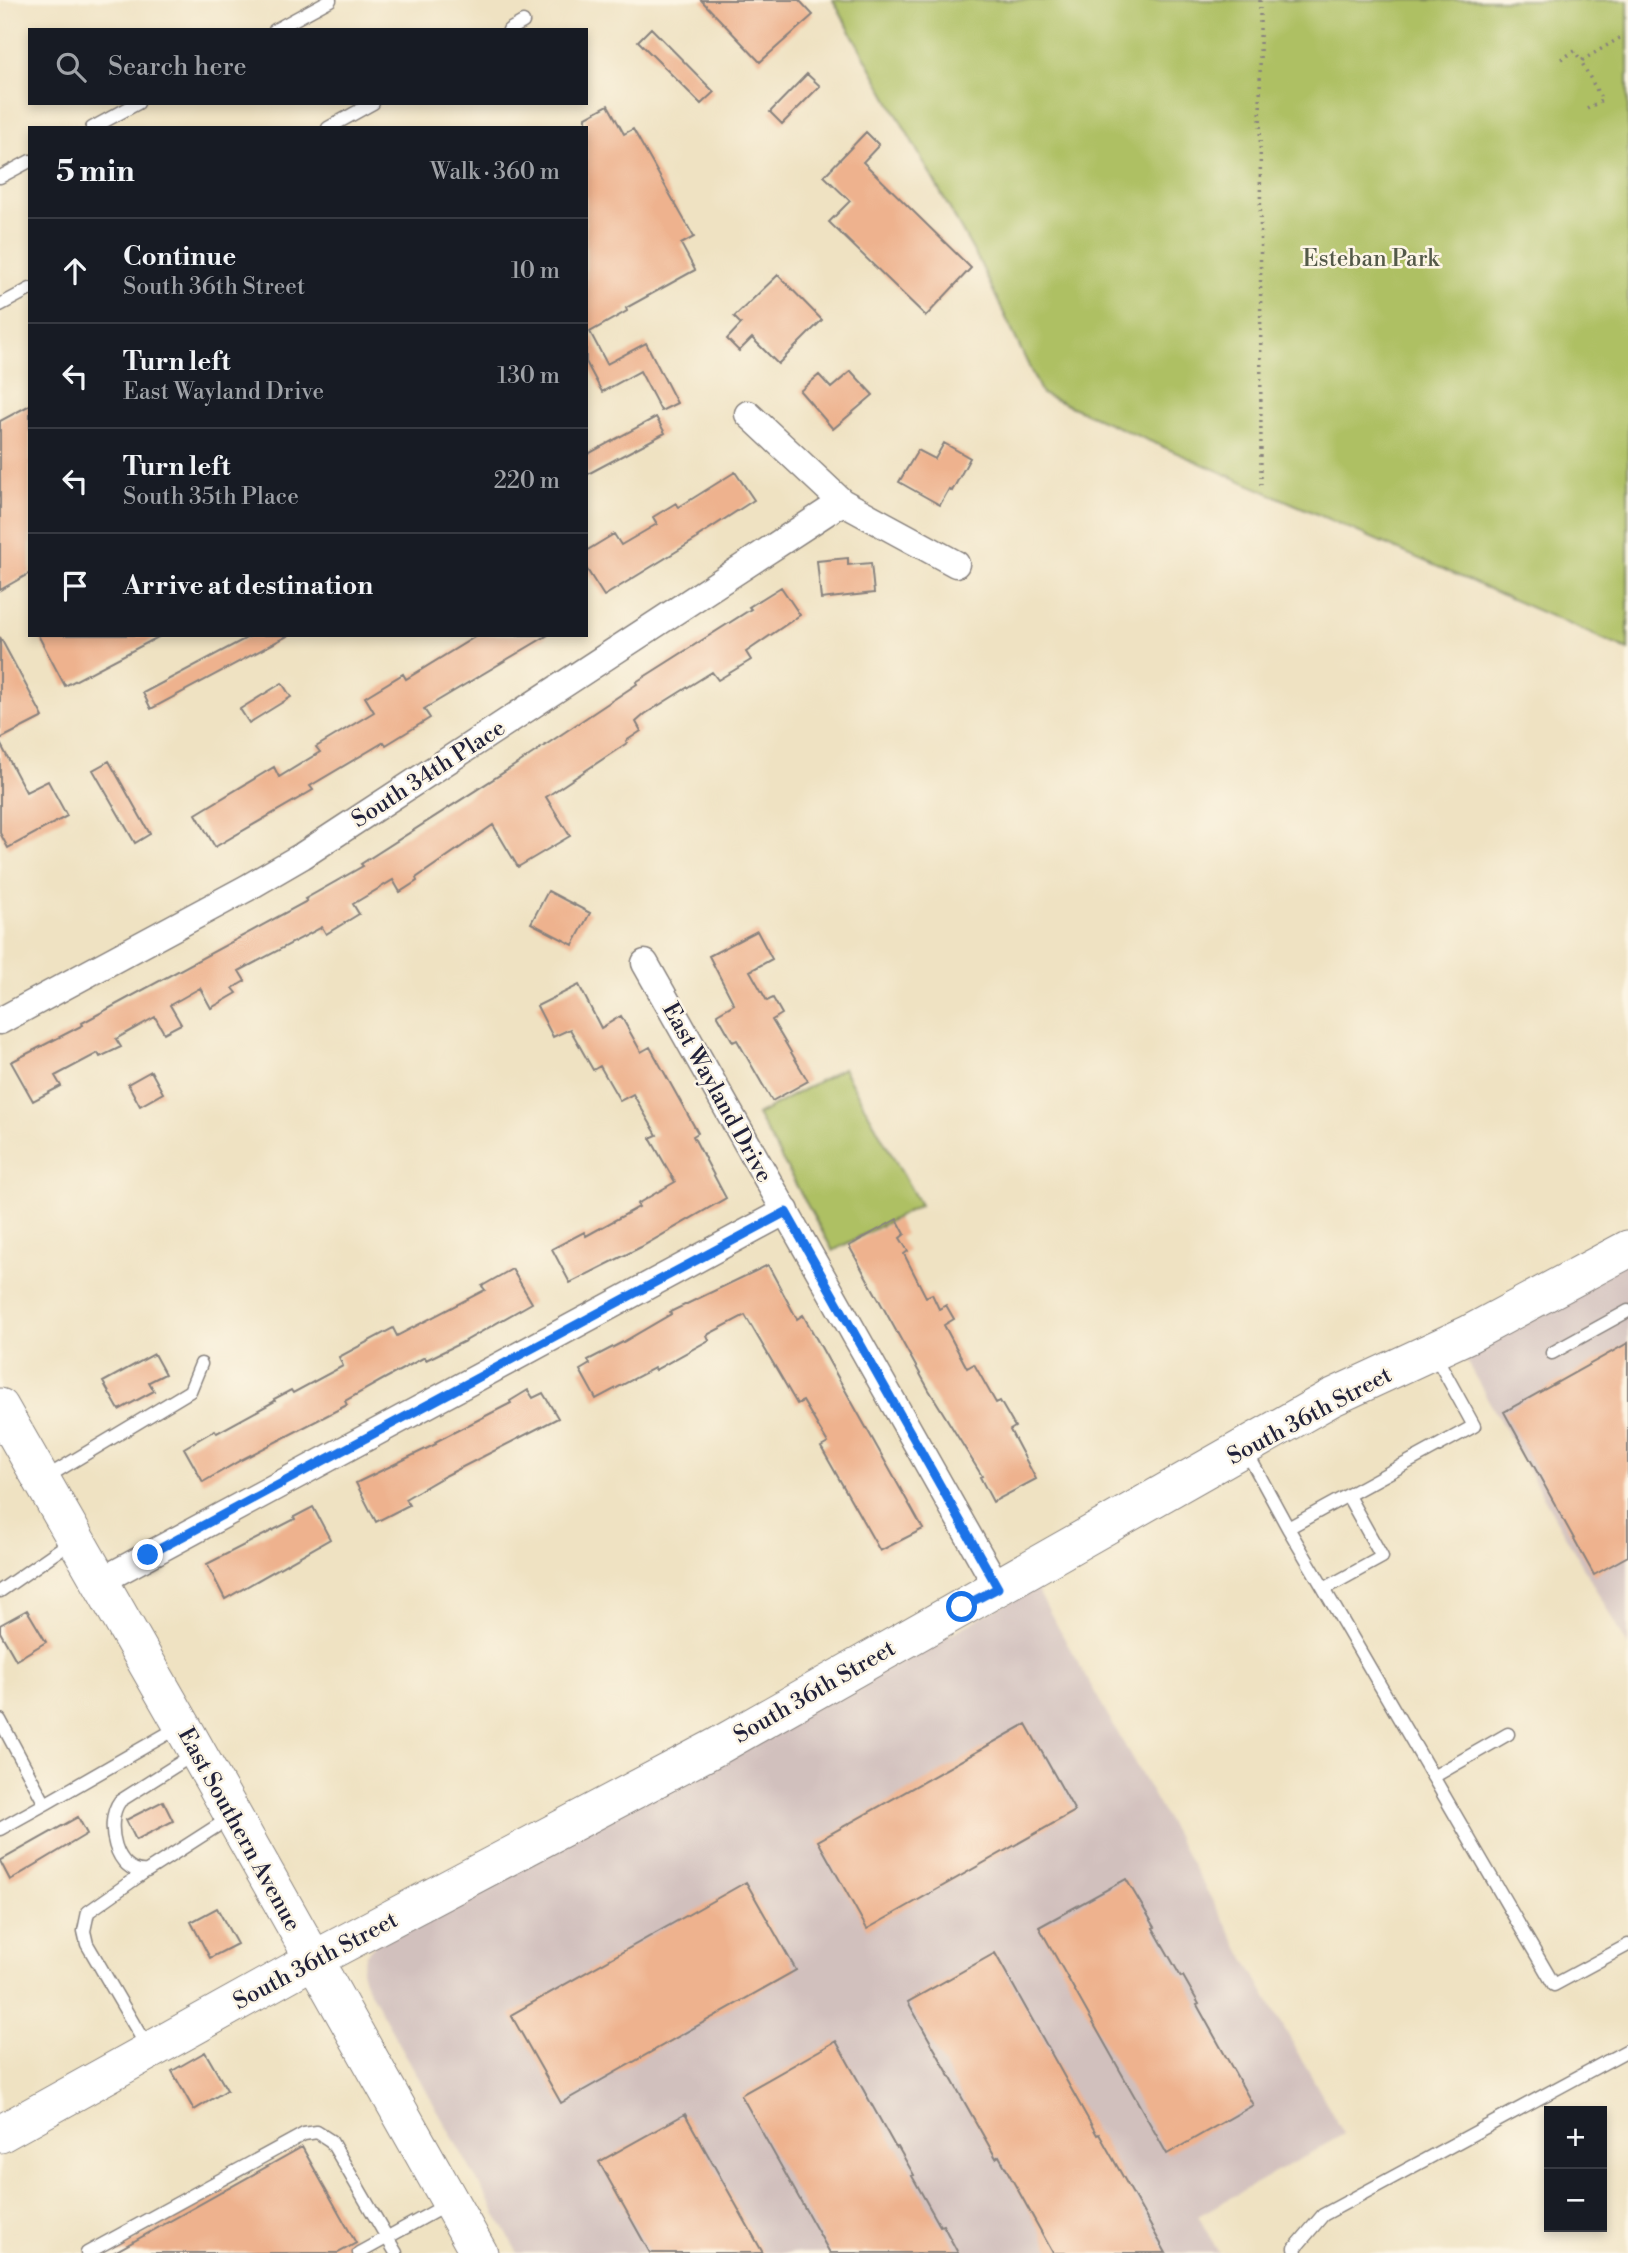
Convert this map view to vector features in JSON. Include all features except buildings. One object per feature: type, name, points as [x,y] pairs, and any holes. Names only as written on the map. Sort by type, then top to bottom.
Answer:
[{"type":"street","points":[[748,414],[842,502],[956,564]]},
{"type":"street","name":"South 34th Place","points":[[0,1021],[302,856],[842,502]]},
{"type":"street","name":"East Wayland Drive","points":[[645,963],[998,1588]]},
{"type":"street","points":[[99,1582],[786,1212]]},
{"type":"street","name":"South 36th Street","points":[[0,2134],[313,1960],[718,1746],[1331,1398],[1433,1351],[1628,1249]]},
{"type":"street","name":"East Southern Avenue","points":[[0,1406],[479,2253]]},
{"type":"lane","points":[[279,28],[330,0]]},
{"type":"lane","points":[[512,28],[523,22]]},
{"type":"lane","points":[[96,126],[134,105]]},
{"type":"lane","points":[[332,126],[369,105]]},
{"type":"lane","points":[[0,177],[28,162]]},
{"type":"lane","points":[[0,305],[28,290]]},
{"type":"lane","points":[[1552,1353],[1628,1311]]},
{"type":"lane","points":[[1288,1528],[1474,1426],[1433,1351]]},
{"type":"lane","points":[[42,1480],[190,1391],[201,1364]]},
{"type":"lane","points":[[1244,1448],[1554,1985],[1628,1945]]},
{"type":"lane","points":[[1324,1590],[1382,1557],[1348,1496]]},
{"type":"lane","points":[[0,1591],[75,1539]]},
{"type":"lane","points":[[2,1729],[45,1804]]},
{"type":"lane","points":[[1433,1777],[1508,1734]]},
{"type":"lane","points":[[0,1829],[45,1804],[190,1739]]},
{"type":"lane","points":[[147,1871],[137,1872],[126,1866],[118,1853],[113,1834],[115,1808],[190,1739]]},
{"type":"lane","points":[[150,2051],[87,1944],[84,1931],[88,1912],[233,1816]]},
{"type":"lane","points":[[1296,2253],[1295,2248],[1323,2214],[1628,2050]]},
{"type":"lane","points":[[87,2253],[304,2134],[317,2132],[331,2141],[396,2253]]},
{"type":"lane","points":[[359,2253],[450,2203]]},
{"type":"path","points":[[1260,0],[1261,487]]},
{"type":"path","points":[[1581,61],[1623,36]]},
{"type":"path","points":[[1561,59],[1575,51],[1602,100],[1587,109]]},
{"type":"shaded area","points":[[1628,1259],[1628,1646],[1460,1350]]},
{"type":"shaded area","points":[[1036,1588],[1344,2134],[1198,2216],[1219,2253],[518,2253],[364,1981],[361,1970],[366,1954],[377,1942]]},
{"type":"green space","name":"Esteban Park","points":[[833,0],[1628,0],[1628,650],[1042,394],[980,263]]},
{"type":"green space","points":[[843,1068],[920,1205],[833,1251],[757,1115]]},
{"type":"route","points":[[148,1555],[786,1212],[998,1588],[962,1607]]}]
